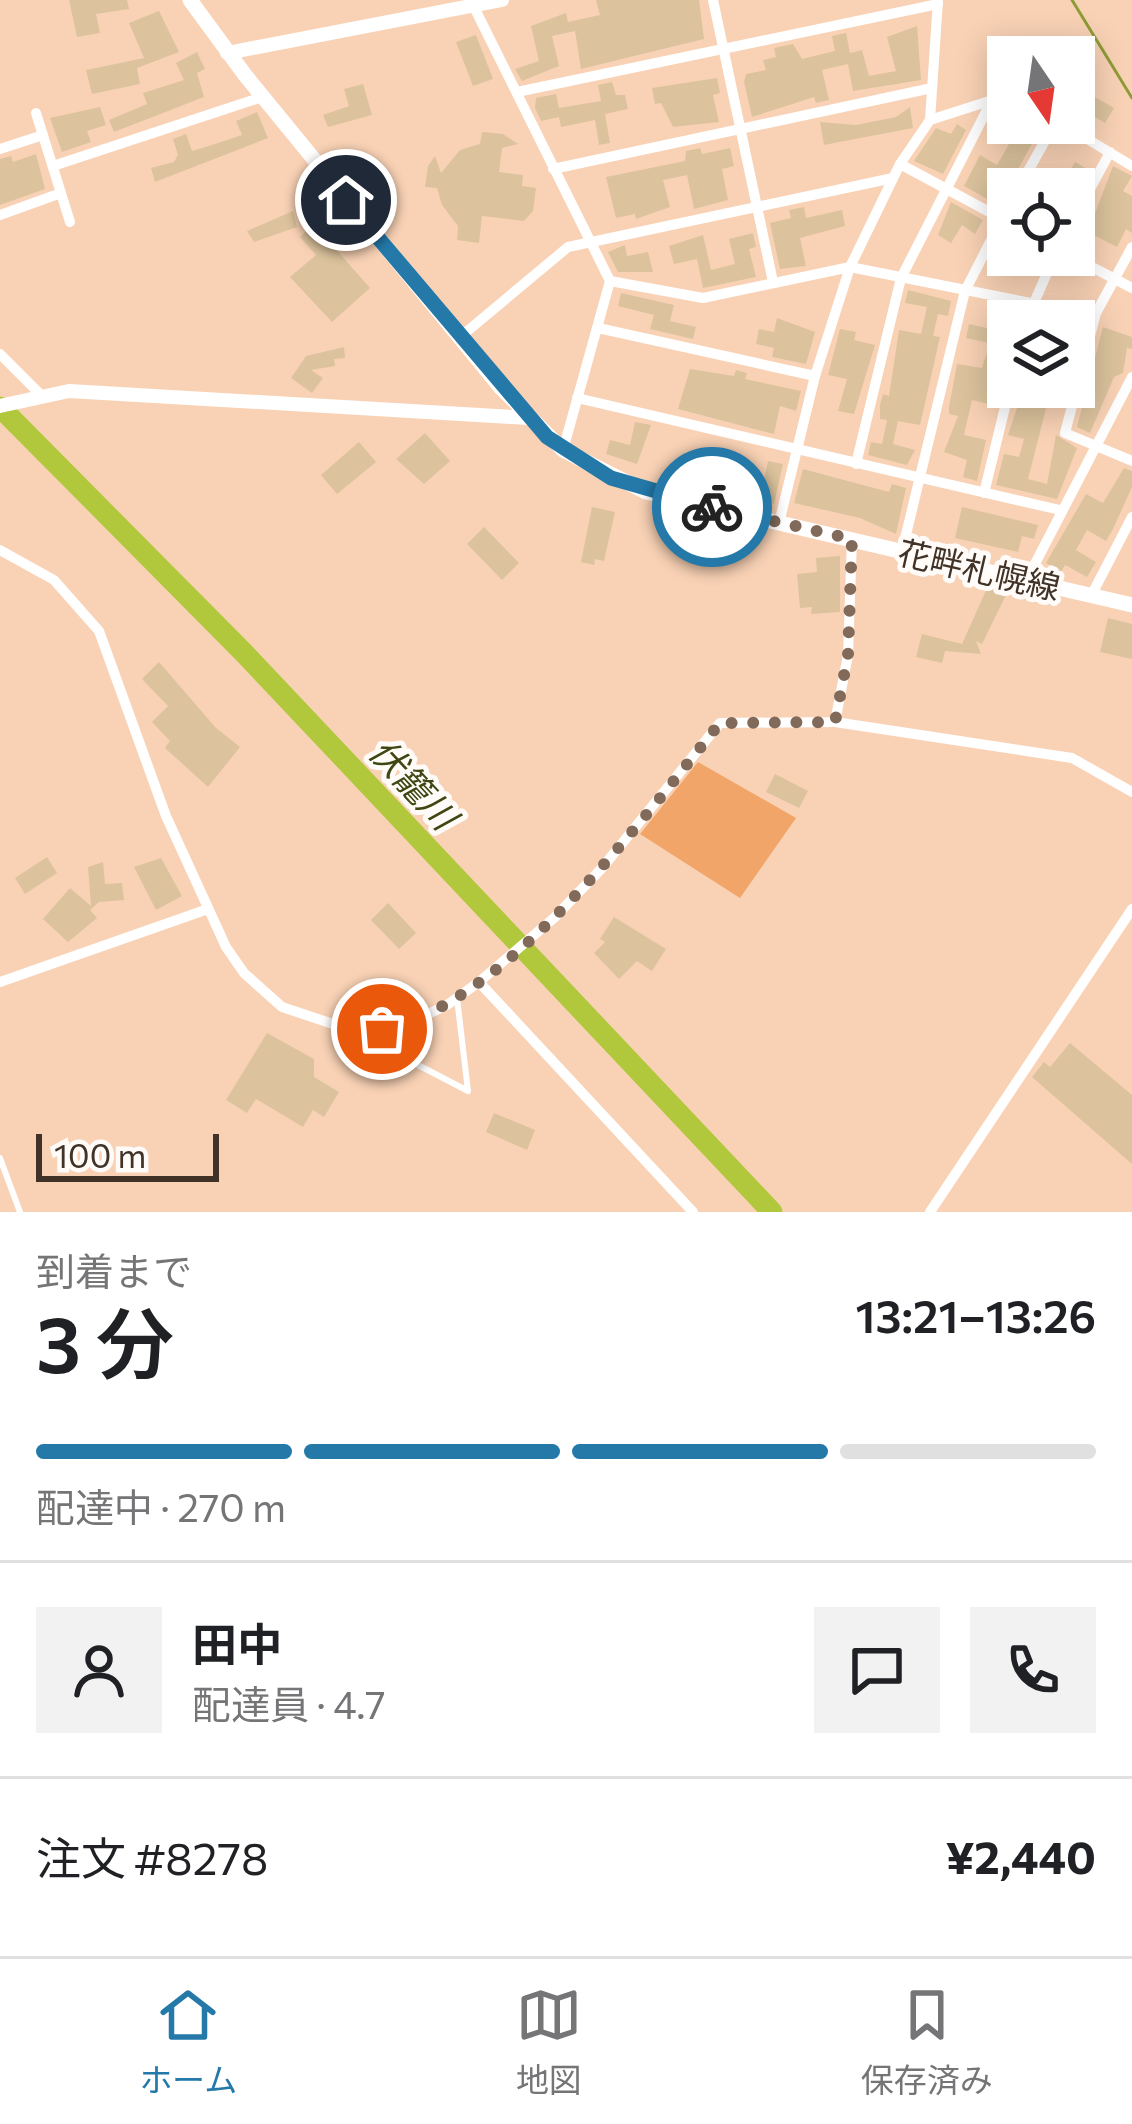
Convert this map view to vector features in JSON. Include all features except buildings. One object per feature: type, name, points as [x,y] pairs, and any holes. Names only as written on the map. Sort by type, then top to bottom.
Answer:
[{"type":"main road","name":"花畔札幌線","points":[[190,0],[262,97],[459,338],[563,450],[646,492],[1132,605]]},
{"type":"street","points":[[227,52],[502,0]]},
{"type":"street","points":[[713,0],[772,282]]},
{"type":"street","points":[[517,92],[938,2],[930,120],[900,164],[850,267],[815,376],[779,523]]},
{"type":"street","points":[[473,5],[610,280],[563,450]]},
{"type":"street","points":[[554,169],[932,88]]},
{"type":"street","points":[[53,166],[262,97]]},
{"type":"street","points":[[930,120],[987,102]]},
{"type":"street","points":[[856,464],[901,278],[987,110]]},
{"type":"street","points":[[36,113],[70,222]]},
{"type":"street","points":[[0,149],[43,135]]},
{"type":"street","points":[[1095,144],[1132,166]]},
{"type":"street","points":[[1095,180],[1110,152]]},
{"type":"street","points":[[900,164],[987,207]]},
{"type":"street","points":[[459,338],[568,247],[893,178]]},
{"type":"street","points":[[0,215],[61,194]]},
{"type":"street","points":[[1132,247],[1096,313],[1065,434],[1096,442],[1132,461]]},
{"type":"street","points":[[902,551],[965,291],[987,251]]},
{"type":"street","points":[[610,280],[703,298],[850,267],[1014,300]]},
{"type":"street","points":[[1095,269],[1132,288]]},
{"type":"street","points":[[598,328],[815,376]]},
{"type":"street","points":[[0,354],[37,396]]},
{"type":"street","points":[[1026,581],[1132,377]]},
{"type":"street","points":[[0,406],[69,391],[529,418]]},
{"type":"street","points":[[577,398],[1060,510]]},
{"type":"street","points":[[984,494],[1005,408]]},
{"type":"street","points":[[1091,596],[1132,517]]},
{"type":"street","points":[[835,722],[848,655],[852,539]]},
{"type":"street","points":[[0,550],[54,580],[99,631],[148,772],[208,909],[244,973],[282,1007],[348,1029],[405,1024],[479,982],[546,925],[602,868],[720,723],[835,722],[1072,758],[1132,792]]},
{"type":"street","points":[[0,982],[208,909]]},
{"type":"street","points":[[929,1212],[1132,909]]},
{"type":"street","points":[[479,982],[693,1212]]},
{"type":"lane","points":[[405,1024],[416,1064],[468,1091],[457,998]]},
{"type":"lane","points":[[0,1158],[20,1212]]},
{"type":"shaded area","points":[[698,762],[796,818],[740,898],[640,834]]},
{"type":"waterway","points":[[1072,0],[1132,98]]},
{"type":"waterway","name":"伏籠川","points":[[0,407],[244,653],[772,1212]]},
{"type":"way so far","points":[[382,1029],[447,1005],[554,918],[602,868],[720,723],[835,722],[848,655],[852,539],[712,507]]},
{"type":"route","points":[[346,200],[547,437],[611,478],[646,492],[712,507]]}]
